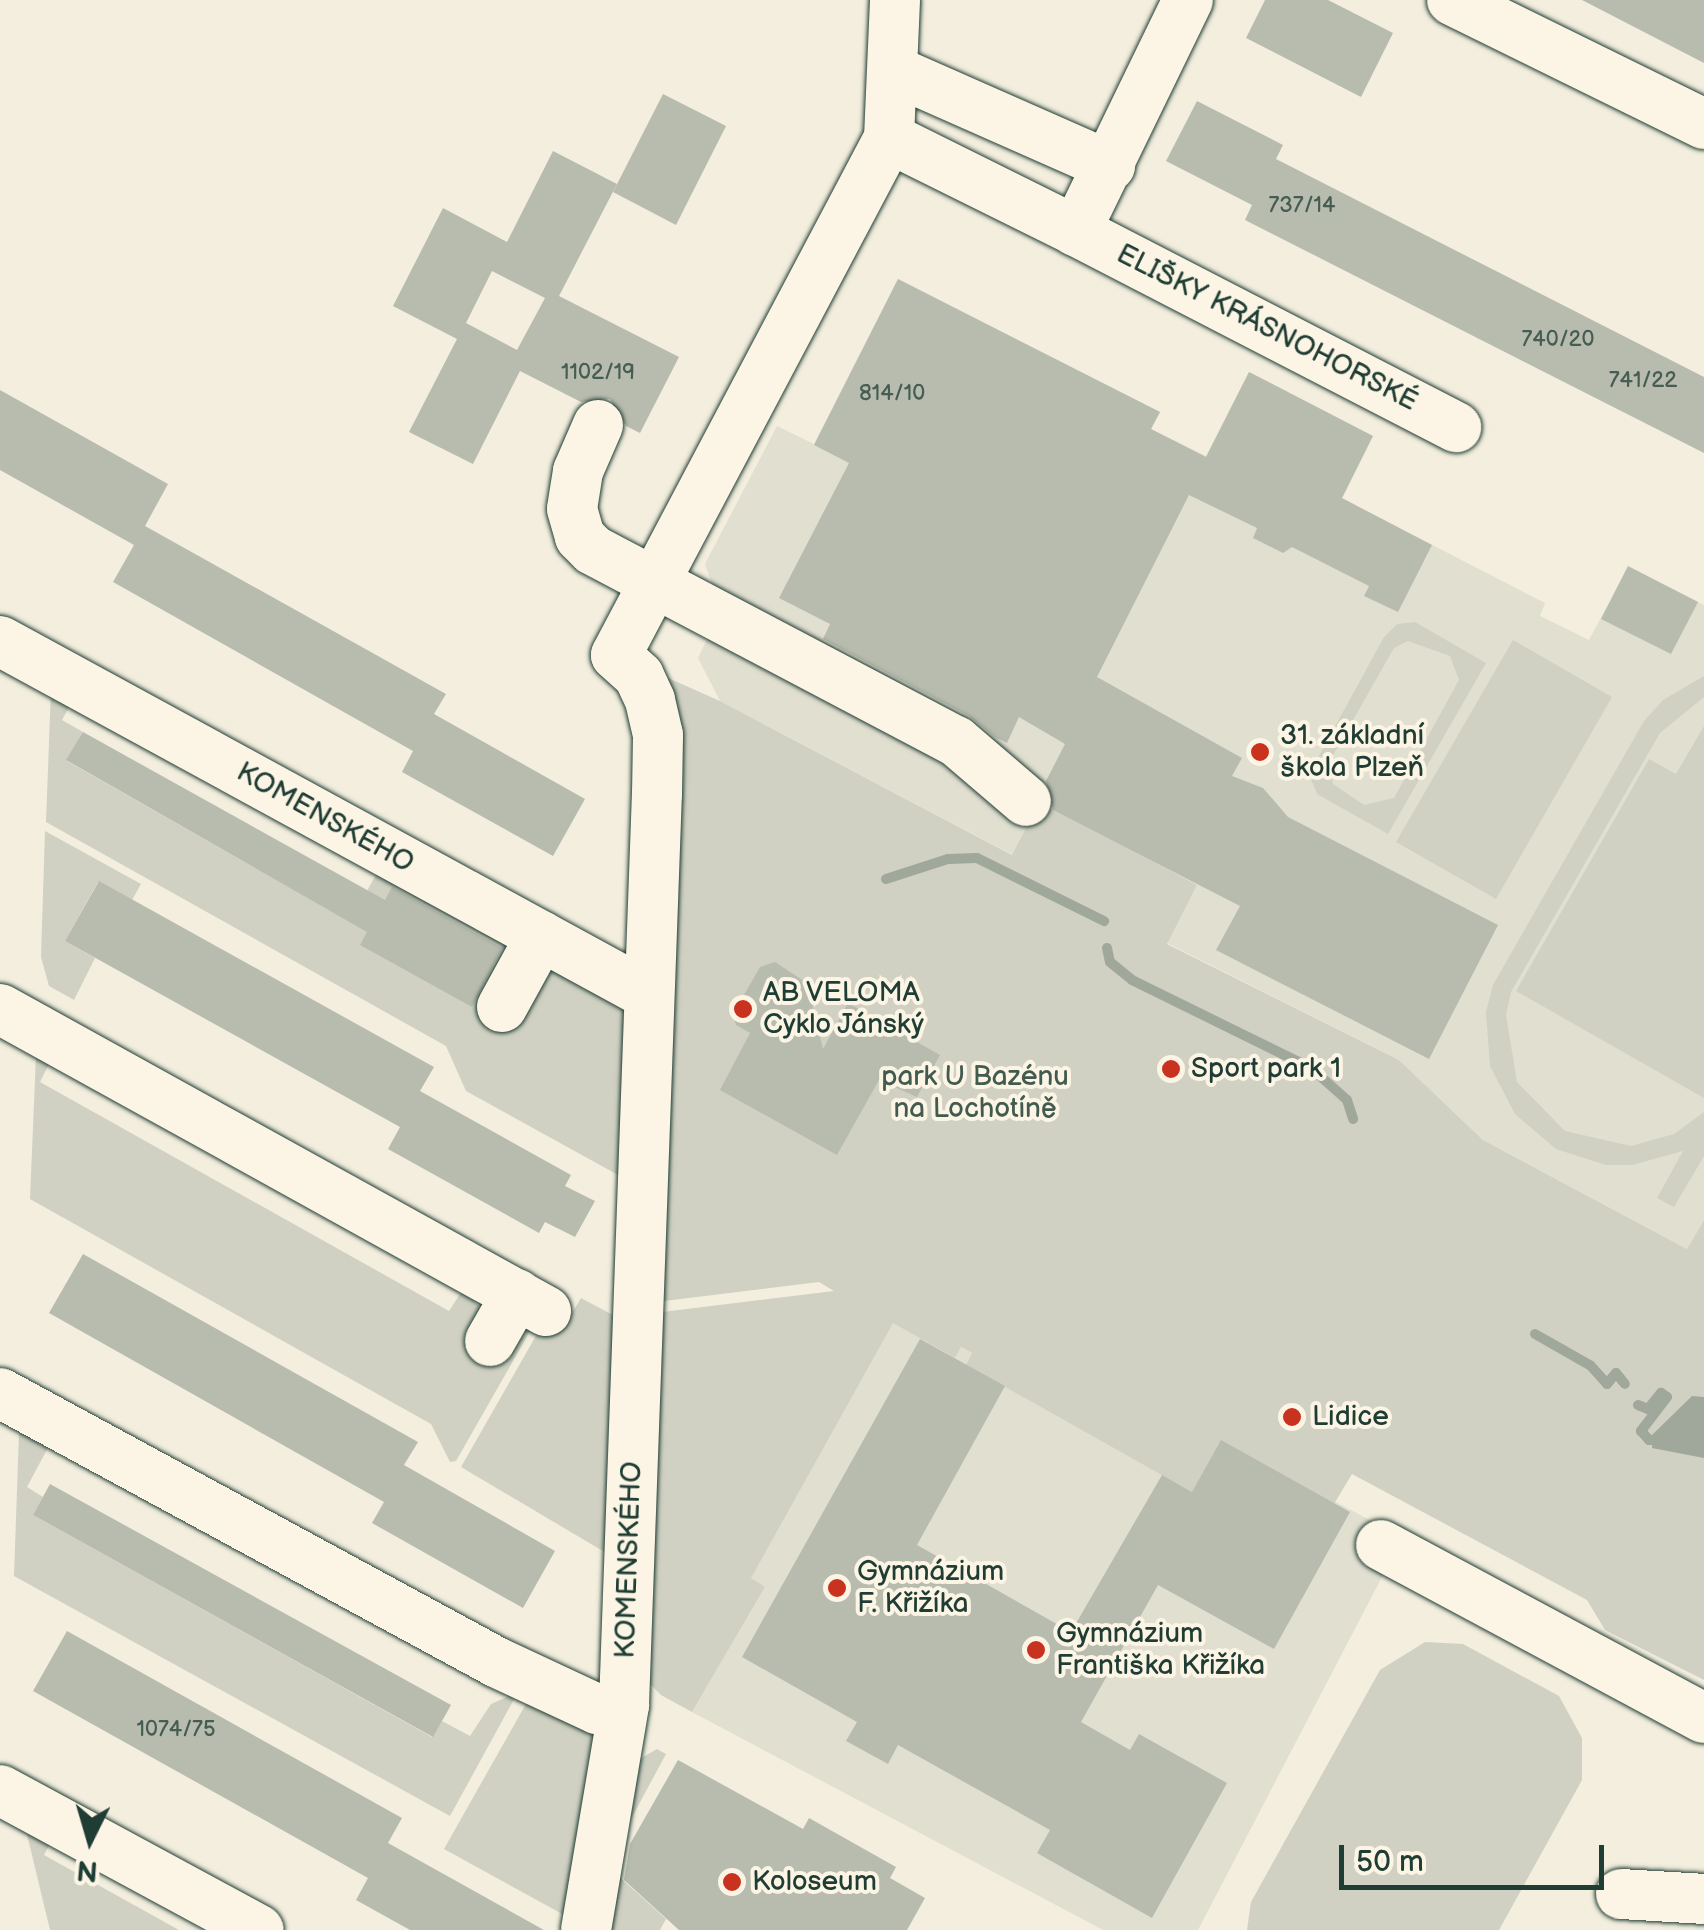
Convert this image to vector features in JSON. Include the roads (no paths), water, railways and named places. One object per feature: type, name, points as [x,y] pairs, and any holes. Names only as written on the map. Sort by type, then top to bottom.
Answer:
[{"type":"street","points":[[653,582],[890,138],[897,72],[895,0]]},
{"type":"street","points":[[1076,231],[1188,0]]},
{"type":"street","points":[[1452,0],[1704,124]]},
{"type":"street","points":[[897,72],[1110,166]]},
{"type":"street","name":"ELIŠKY KRÁSNOHORSKÉ","points":[[890,138],[1456,427]]},
{"type":"street","points":[[598,425],[578,470],[574,526],[593,550],[956,741],[1026,801]]},
{"type":"street","name":"KOMENSKÉHO","points":[[586,1930],[624,1705],[658,735],[639,676],[616,655],[653,582]]},
{"type":"street","name":"KOMENSKÉHO","points":[[0,641],[649,995]]},
{"type":"street","points":[[502,1006],[541,936]]},
{"type":"street","points":[[0,1010],[531,1302],[490,1341]]},
{"type":"street","points":[[0,1393],[496,1662],[536,1676],[597,1710],[624,1705]]},
{"type":"street","points":[[1381,1545],[1704,1718]]},
{"type":"street","points":[[0,1790],[259,1930]]},
{"type":"street","points":[[1621,1894],[1704,1899]]},
{"type":"waterway","points":[[886,879],[948,859],[977,858],[1104,921]]},
{"type":"waterway","points":[[1107,948],[1110,962],[1132,980],[1311,1068],[1347,1100],[1353,1119]]},
{"type":"waterway","points":[[1535,1334],[1591,1366],[1607,1384],[1616,1373],[1625,1384]]},
{"type":"waterway","points":[[1638,1405],[1648,1409],[1661,1393],[1667,1397],[1641,1431],[1649,1440],[1665,1439]]},
{"type":"place","name":"31. základní škola Plzeň","points":[[1260,752]]},
{"type":"place","name":"AB VELOMA Cyklo Jánský","points":[[743,1009]]},
{"type":"place","name":"Sport park 1","points":[[1171,1069]]},
{"type":"place","name":"Lidice","points":[[1292,1417]]},
{"type":"place","name":"Gymnázium F. Křižíka","points":[[837,1588]]},
{"type":"place","name":"Gymnázium Františka Křižíka","points":[[1036,1650]]},
{"type":"place","name":"Koloseum","points":[[732,1882]]},
{"type":"park label","name":"park U Bazénu na Lochotíně","points":[[975,1093]]}]
